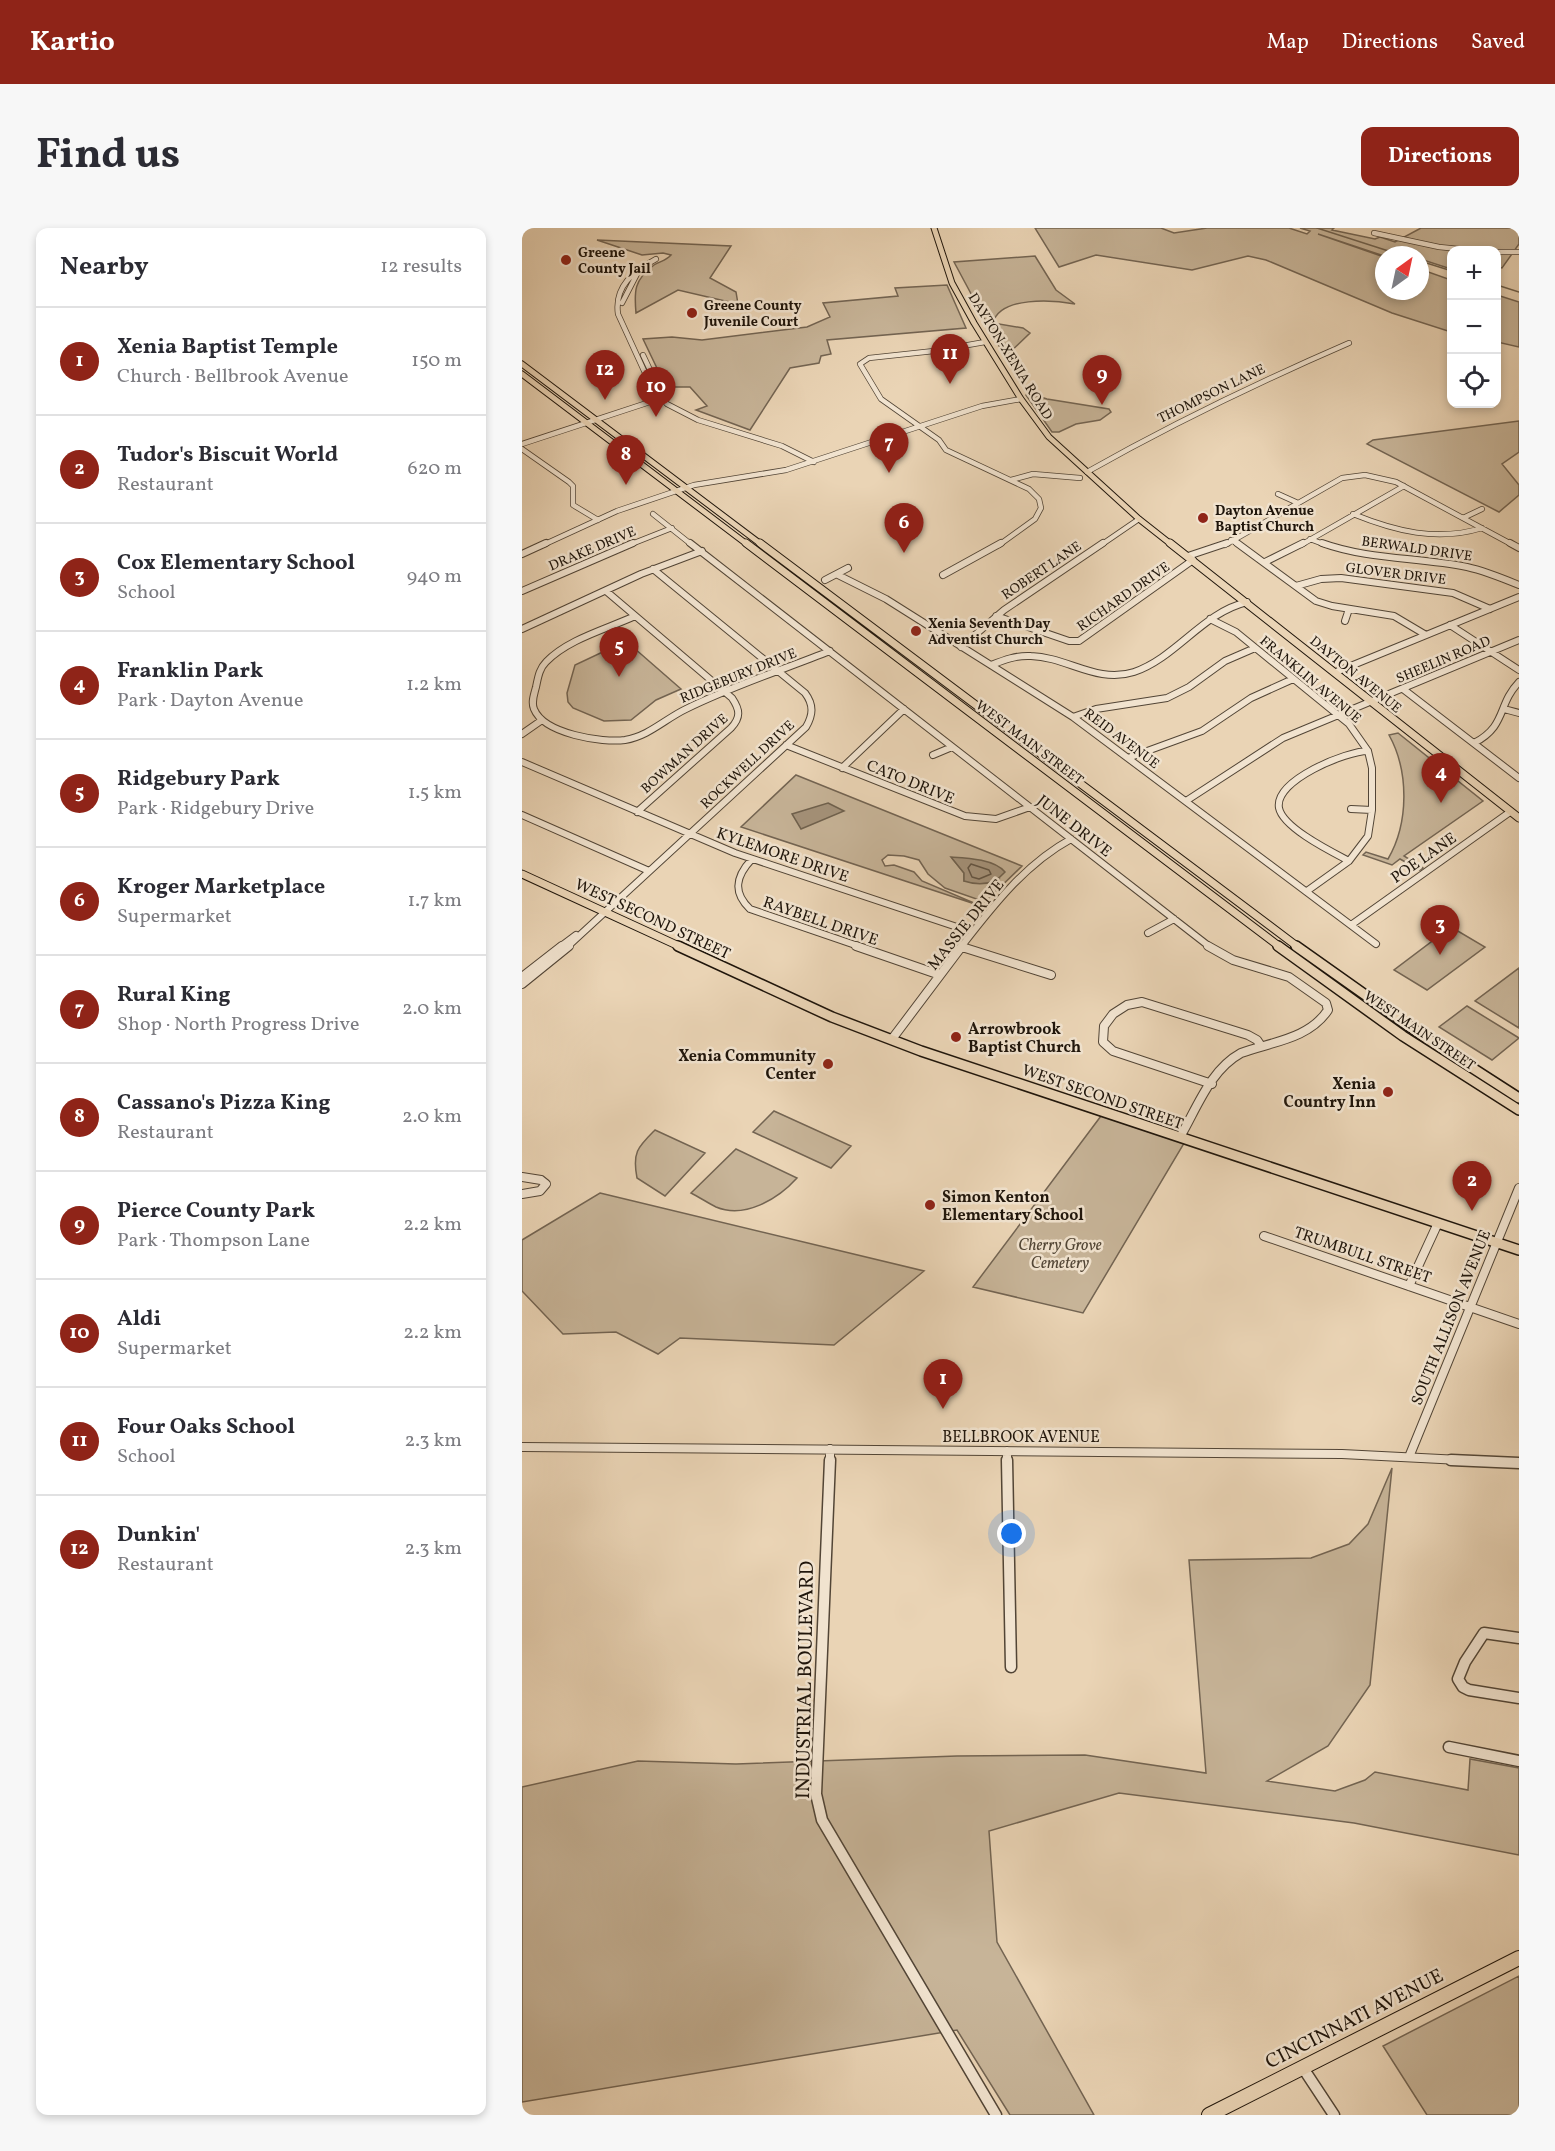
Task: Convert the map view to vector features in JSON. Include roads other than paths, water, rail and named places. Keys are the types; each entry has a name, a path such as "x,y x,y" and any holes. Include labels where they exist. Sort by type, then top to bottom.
{"highway":[{"name":"CINCINNATI AVENUE","path":"1209,2115 1519,1958"}],"main road":[{"name":"DAYTON-XENIA ROAD","path":"934,228 952,283 985,342 1046,433 1139,519 1178,549"},
{"name":"WEST MAIN STREET","path":"522,364 681,489 1302,964 1394,1029 1519,1110"},
{"name":"WEST MAIN STREET","path":"522,374 681,489 1301,950 1429,1040 1519,1098"},
{"name":"DAYTON AVENUE","path":"1178,549 1519,818"},
{"name":"WEST SECOND STREET","path":"522,874 832,1017 921,1051 1519,1250"}],"street":[{"path":"1374,233 1447,248"},
{"path":"1501,252 1519,252"},
{"path":"656,258 624,283 616,308 651,386 676,410 698,420 761,440 814,462"},
{"path":"943,575 960,569 1037,517 1041,504 1036,495 1011,480 946,450 939,440 879,397 861,366 861,362 871,357 934,351 985,342"},
{"name":"THOMPSON LANE","path":"1011,480 1024,475 1071,481 1080,478 1139,442 1243,389 1349,343"},
{"path":"522,444 664,398"},
{"path":"522,554 626,508 681,489 720,478 776,473 982,406 1022,399"},
{"path":"522,448 570,482 573,486 573,505 597,520"},
{"path":"1191,558 1232,540 1342,478 1365,475 1386,478 1404,486 1519,548"},
{"path":"1265,562 1404,486"},
{"path":"1278,494 1298,503"},
{"path":"1463,518 1482,509"},
{"name":"JUNE DRIVE","path":"653,514 1220,954 1289,977 1326,1003 1328,1010 1326,1015 1312,1026 1292,1037 1261,1046 1230,1059 1221,1068 1180,1137"},
{"path":"1353,514 1385,527 1443,535 1461,534 1482,528"},
{"name":"ROBERT LANE","path":"961,646 995,617 1139,519"},
{"name":"DRAKE DRIVE","path":"522,591 672,528"},
{"name":"BERWALD DRIVE","path":"1310,539 1337,549 1466,566 1492,573 1519,585"},
{"path":"1232,540 1320,603 1394,616 1426,635"},
{"path":"522,629 653,570 702,551"},
{"name":"RICHARD DRIVE","path":"995,617 1069,641 1079,641 1191,558"},
{"path":"825,580 848,568"},
{"name":"ROCKWELL DRIVE","path":"522,984 573,943 585,929 808,724 813,708 806,693 653,570"},
{"name":"REID AVENUE","path":"838,575 886,599 1073,717 1376,944"},
{"name":"GLOVER DRIVE","path":"1296,586 1321,579 1341,578 1454,593 1468,597 1490,609"},
{"name":"BOWMAN DRIVE","path":"606,591 726,693 739,708 739,716 735,724 637,812"},
{"path":"1336,672 1519,597"},
{"path":"991,665 1011,657 1040,655 1100,674 1126,674 1148,666 1226,608 1246,602"},
{"path":"1345,621 1349,609"},
{"path":"522,734 542,720 534,709 532,700 540,671 545,663 559,652 635,616"},
{"name":"FRANKLIN AVENUE","path":"1210,619 1230,628 1338,715 1357,733 1368,751 1372,768 1372,810 1368,836 1349,861 1307,891"},
{"path":"1450,625 1519,670"},
{"name":"SHEELIN ROAD","path":"1186,801 1206,790 1234,768 1274,742 1519,640"},
{"path":"1073,717 1096,708 1143,704 1172,696 1191,686 1228,659 1255,648"},
{"name":"RIDGEBURY DRIVE","path":"542,720 586,739 606,742 621,741 651,733 685,709 830,651"},
{"path":"1128,758 1202,731 1251,698 1293,679"},
{"path":"1473,743 1494,732 1511,691 1519,682"},
{"path":"1403,689 1519,778"},
{"path":"842,768 904,709"},
{"path":"1504,709 1519,713"},
{"name":"CATO DRIVE","path":"786,745 973,818 996,819 1030,807"},
{"path":"933,755 952,747"},
{"path":"1349,861 1331,852 1288,821 1280,812 1279,800 1287,787 1318,768 1349,753 1368,751"},
{"name":"KYLEMORE DRIVE","path":"522,762 752,859 972,933"},
{"path":"1351,809 1372,810"},
{"name":"POE LANE","path":"1351,925 1510,812"},
{"path":"522,815 649,872"},
{"name":"MASSIE DRIVE","path":"892,1039 992,907 1047,852 1071,839"},
{"name":"RAYBELL DRIVE","path":"752,859 740,871 735,884 739,897 750,909 940,975"},
{"path":"1148,933 1174,920"},
{"name":"ROCKWELL DRIVE","path":"522,977 585,929"},
{"path":"962,947 1051,975"},
{"path":"1212,1084 1113,1051 1103,1042 1103,1030 1119,1007 1132,1002 1142,1002 1248,1035 1257,1040 1261,1046"},
{"path":"522,1177 541,1180 546,1184 540,1191 522,1194"},
{"name":"SOUTH ALLISON AVENUE","path":"1409,1457 1519,1188"},
{"path":"1409,1286 1438,1223"},
{"name":"TRUMBULL STREET","path":"1264,1236 1519,1324"},
{"name":"BELLBROOK AVENUE","path":"522,1447 1342,1454 1519,1462"},
{"name":"INDUSTRIAL BOULEVARD","path":"830,1449 825,1511 816,1794 822,1820 996,2115"},
{"path":"1007,1451 1011,1667"},
{"path":"1519,1638 1484,1633 1465,1662 1458,1679 1463,1687 1469,1690 1519,1698"},
{"path":"1449,1747 1519,1761"},
{"path":"1303,2068 1334,2115"}],"water":[{"path":"828,803 844,811 801,829 792,814"},
{"path":"951,857 987,862 1005,872 991,882 970,883 964,881 964,873"}],"waterway":[{"path":"1317,228 1375,247"},
{"path":"1429,264 1447,269"},
{"path":"1501,286 1519,292"}],"place":[{"name":"Greene County Jail","path":"566,260"},
{"name":"Greene County Juvenile Court","path":"692,313"},
{"name":"Four Oaks School","path":"950,384"},
{"name":"Dunkin'","path":"605,400"},
{"name":"Pierce County Park","path":"1102,405"},
{"name":"Aldi","path":"656,417"},
{"name":"Rural King","path":"889,473"},
{"name":"Cassano's Pizza King","path":"626,485"},
{"name":"Dayton Avenue Baptist Church","path":"1203,518"},
{"name":"Kroger Marketplace","path":"904,553"},
{"name":"Xenia Seventh Day Adventist Church","path":"916,631"},
{"name":"Ridgebury Park","path":"619,677"},
{"name":"Franklin Park","path":"1441,803"},
{"name":"Cox Elementary School","path":"1440,955"},
{"name":"Arrowbrook Baptist Church","path":"956,1037"},
{"name":"Xenia Community Center","path":"828,1064"},
{"name":"Xenia Country Inn","path":"1388,1092"},
{"name":"Simon Kenton Elementary School","path":"930,1205"},
{"name":"Tudor's Biscuit World","path":"1472,1211"},
{"name":"Xenia Baptist Temple","path":"943,1409"}],"park label":[{"name":"Cherry Grove Cemetery","path":"1060,1253"}]}
